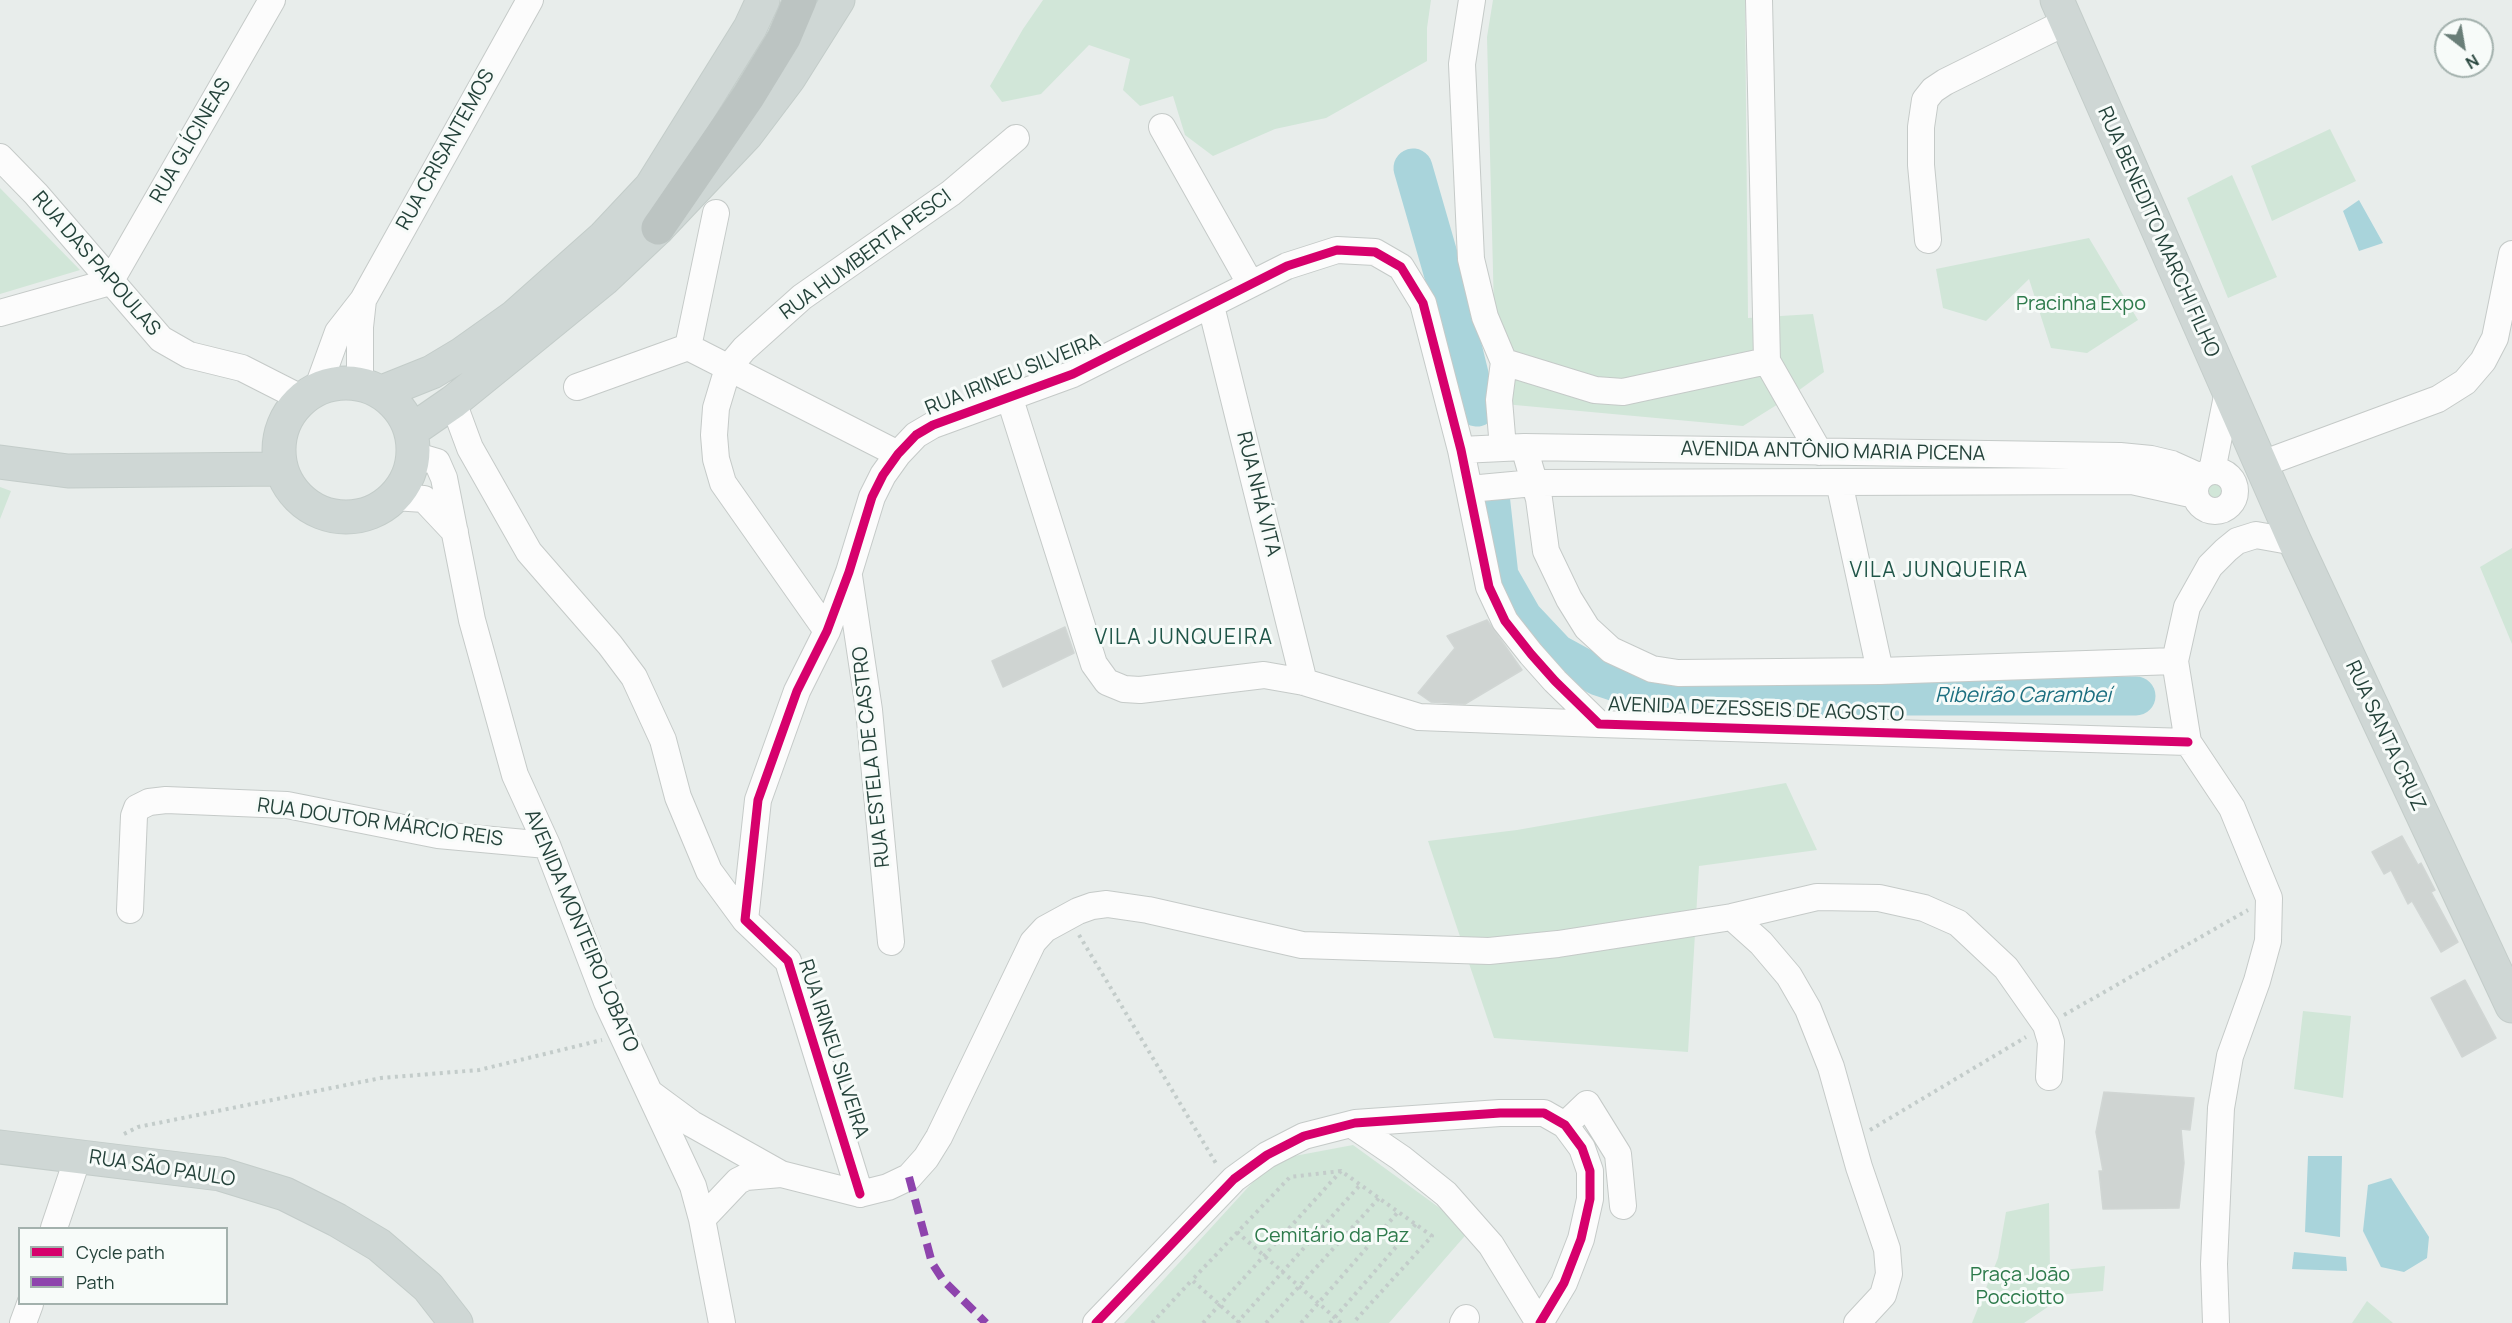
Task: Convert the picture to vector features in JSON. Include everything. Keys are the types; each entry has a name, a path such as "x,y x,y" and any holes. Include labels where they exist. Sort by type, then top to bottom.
{"highway":[{"path":"658,228 748,97 784,38 800,0"}],"main road":[{"path":"371,387 401,411 412,443 404,484 394,497 375,511 353,517 329,516 308,506 291,490 280,469 278,443 285,418 310,393 337,382 371,387 432,372 514,317 604,237 651,187 750,28 763,0"},
{"path":"412,443 453,402 604,279 658,228 746,135 789,78 838,0"},
{"name":"RUA BENEDITO MARCHI FILHO","path":"2062,11 2146,208 2262,464"},
{"path":"0,462 68,471 280,469"},
{"name":"RUA SANTA CRUZ","path":"2262,464 2295,542 2512,1006"},
{"name":"RUA SÃO PAULO","path":"0,1147 220,1174 285,1194 338,1220 379,1245 428,1287 456,1323"}],"street":[{"name":"RUA GLÍCINEAS","path":"110,282 272,0"},
{"name":"RUA CRISANTEMOS","path":"310,393 338,332 363,300 530,0"},
{"path":"1472,0 1462,64 1471,259 1485,317 1504,362 1594,390 1623,392 1767,360"},
{"path":"1759,0 1767,360 1819,452"},
{"path":"1928,240 1921,165 1921,127 1925,100 1933,90 1945,82 2062,11"},
{"path":"1162,127 1250,284"},
{"name":"RUA HUMBERTA PESCI","path":"827,631 723,483 716,459 714,435 716,408 728,368 744,349 802,297 951,193 1016,138"},
{"name":"RUA DAS PAPOULAS","path":"0,157 36,194 161,339 189,355 242,368 310,393"},
{"path":"688,346 716,213"},
{"name":"RUA IRINEU SILVEIRA","path":"860,1194 788,961 745,920 758,800 797,691 827,631 849,573 872,497 883,475 898,454 916,435 933,425 1073,374 1287,266 1337,250 1375,252 1401,267 1423,303 1469,489"},
{"path":"2262,464 2438,399 2465,382 2483,362 2494,338 2512,254"},
{"path":"0,313 110,282"},
{"name":"RUA CRISANTEMOS","path":"363,300 360,327 371,387"},
{"name":"RUA NHÁ VITA","path":"1211,306 1304,682"},
{"path":"577,387 688,346 898,454"},
{"name":"AVENIDA DEZESSEIS DE AGOSTO","path":"1504,362 1499,400 1513,448 1534,483 1546,551 1569,599 1587,628 1611,650 1652,669 1678,673 1880,672 2175,661"},
{"path":"2203,481 2224,473 2233,482 2235,488 2233,500 2224,509 2214,511 2204,508 2203,481 2228,392"},
{"path":"1009,396 1094,664 1107,682 1124,688 1140,690 1264,675 1304,682 1419,717 1599,724"},
{"path":"453,402 470,448 529,552 610,645 634,677 663,740 678,797 709,872 745,920"},
{"name":"AVENIDA MONTEIRO LOBATO","path":"412,443 437,462 444,478 472,620 515,775 547,845 607,1002 693,1186 702,1219 722,1323"},
{"name":"AVENIDA ANTÔNIO MARIA PICENA","path":"1461,450 1513,448 2120,456 2172,464 2203,481"},
{"name":"AVENIDA ANTÔNIO MARIA PICENA","path":"1469,489 1534,483 2203,481"},
{"path":"1839,482 1880,672"},
{"name":"AVENIDA DEZESSEIS DE AGOSTO","path":"1469,489 1489,586 1505,621 1555,681 1599,724 2188,742"},
{"path":"394,497 424,499 455,532"},
{"path":"2224,509 2237,541"},
{"path":"2216,1323 2214,1264 2221,1108 2229,1056 2257,981 2268,941 2269,898 2232,808 2188,742 2175,661 2187,607 2210,566 2237,541 2256,535 2295,542"},
{"name":"RUA ESTELA DE CASTRO","path":"849,573 869,710 891,942"},
{"name":"RUA DOUTOR MÁRCIO REIS","path":"130,910 134,816 137,808 149,802 166,800 287,805 438,835 547,845"},
{"path":"650,1093 692,1124 782,1174 860,1194 888,1187 909,1177 926,1158 939,1137 1033,942 1045,929 1068,916 1092,906 1107,904 1148,910 1302,945 1489,951 1558,944 1732,917 1816,897 1879,898 1924,908 1958,923 2006,968 2041,1016 2051,1042 2049,1077"},
{"path":"1732,917 1761,943 1789,976 1808,1009 1831,1067 1859,1167 1887,1249 1889,1274 1883,1295 1857,1323"},
{"path":"1565,1125 1587,1104 1618,1154 1623,1206"},
{"path":"1096,1323 1228,1184 1276,1150 1304,1136 1350,1124 1500,1113 1544,1113 1565,1125 1582,1148 1590,1171 1590,1199 1581,1239 1564,1283 1539,1323 1491,1245 1446,1194 1401,1158 1350,1124"},
{"path":"54,1227 78,1156"},
{"path":"702,1219 738,1180 746,1177 782,1174"}],"path":[{"path":"1068,916 1228,1184"},
{"path":"118,1137 138,1127 381,1078 479,1070 623,1035"},
{"path":"1203,1323 1341,1172"},
{"path":"1152,1323 1290,1177 1341,1172 1432,1236 1353,1323"},
{"path":"1191,1280 1238,1322 1360,1185"},
{"path":"1266,1323 1379,1198"},
{"path":"1301,1323 1398,1212"},
{"path":"1330,1323 1416,1224"},
{"path":"1237,1232 1341,1323"}],"green space":[{"path":"1043,0 1431,0 1427,28 1427,61 1326,118 1275,129 1213,156 1185,135 1173,96 1140,106 1123,90 1130,59 1089,45 1041,94 1002,102 990,86 1023,29"},
{"path":"1493,0 1745,0 1748,318 1813,314 1824,372 1743,426 1504,404 1495,349 1487,37"},
{"path":"2330,129 2356,181 2272,221 2251,166"},
{"path":"2232,175 2277,277 2228,298 2187,198"},
{"path":"0,188 80,270 0,294"},
{"name":"Pracinha Expo","path":"2089,238 2138,320 2087,353 2051,348 2029,279 1986,321 1943,308 1936,269"},
{"path":"2223,477 2231,489 2228,501 2216,507 2207,505 2201,499 2200,485"},
{"path":"0,487 11,491 0,519"},
{"path":"2512,548 2512,644 2480,567"},
{"path":"1786,783 1817,850 1699,866 1688,1052 1494,1038 1428,841 1517,830"},
{"path":"2303,1011 2351,1016 2343,1098 2294,1089"},
{"name":"Cemitário da Paz","path":"1353,1145 1470,1230 1389,1323 1124,1323 1273,1160"},
{"name":"Praça João Pocciotto","path":"2049,1203 2050,1271 2105,1266 2103,1291 2067,1294 2024,1323 1972,1323 1998,1258 2006,1212"},
{"path":"2367,1301 2393,1323 2352,1323"}],"water":[{"path":"2359,200 2383,243 2359,251 2343,211"},
{"path":"2308,1156 2342,1156 2340,1237 2305,1232"},
{"path":"2391,1178 2429,1237 2427,1258 2404,1272 2381,1267 2363,1231 2368,1185"},
{"path":"2294,1252 2346,1257 2347,1271 2292,1269"}],"building":[{"path":"1487,620 1522,670 1465,704 1431,702 1418,693 1455,648 1447,636"},
{"path":"1065,627 1074,653 1003,687 992,661"},
{"path":"2402,836 2418,865 2421,863 2435,890 2431,892 2458,942 2441,952 2412,901 2408,904 2391,870 2384,874 2372,852"},
{"path":"2465,980 2496,1038 2462,1057 2431,998"},
{"path":"2104,1092 2194,1098 2190,1130 2181,1129 2184,1163 2179,1208 2103,1209 2099,1171 2103,1171 2096,1132"}],"waterway":[{"path":"1413,168 1449,293 1477,407"},
{"name":"Ribeirão Carambeí","path":"1490,495 1499,576 1523,618 1556,653 1598,676 1643,691 1692,696 2136,696"}],"marked path":[{"path":"909,1177 932,1263 943,1280 986,1323"}],"cycle path":[{"path":"860,1194 788,961 745,920 758,800 797,691 827,631 849,572 872,497 883,475 898,454 916,435 933,425 1073,374 1287,266 1337,250 1375,252 1401,267 1423,303 1461,450 1489,587 1505,621 1531,654 1599,724 2188,742"},
{"path":"1096,1323 1234,1179 1267,1155 1304,1136 1355,1123 1500,1113 1544,1113 1565,1125 1582,1148 1590,1171 1590,1199 1581,1239 1564,1283 1540,1323"}],"district":[{"name":"VILA JUNQUEIRA","path":"1939,571"},
{"name":"VILA JUNQUEIRA","path":"1184,638"}]}
